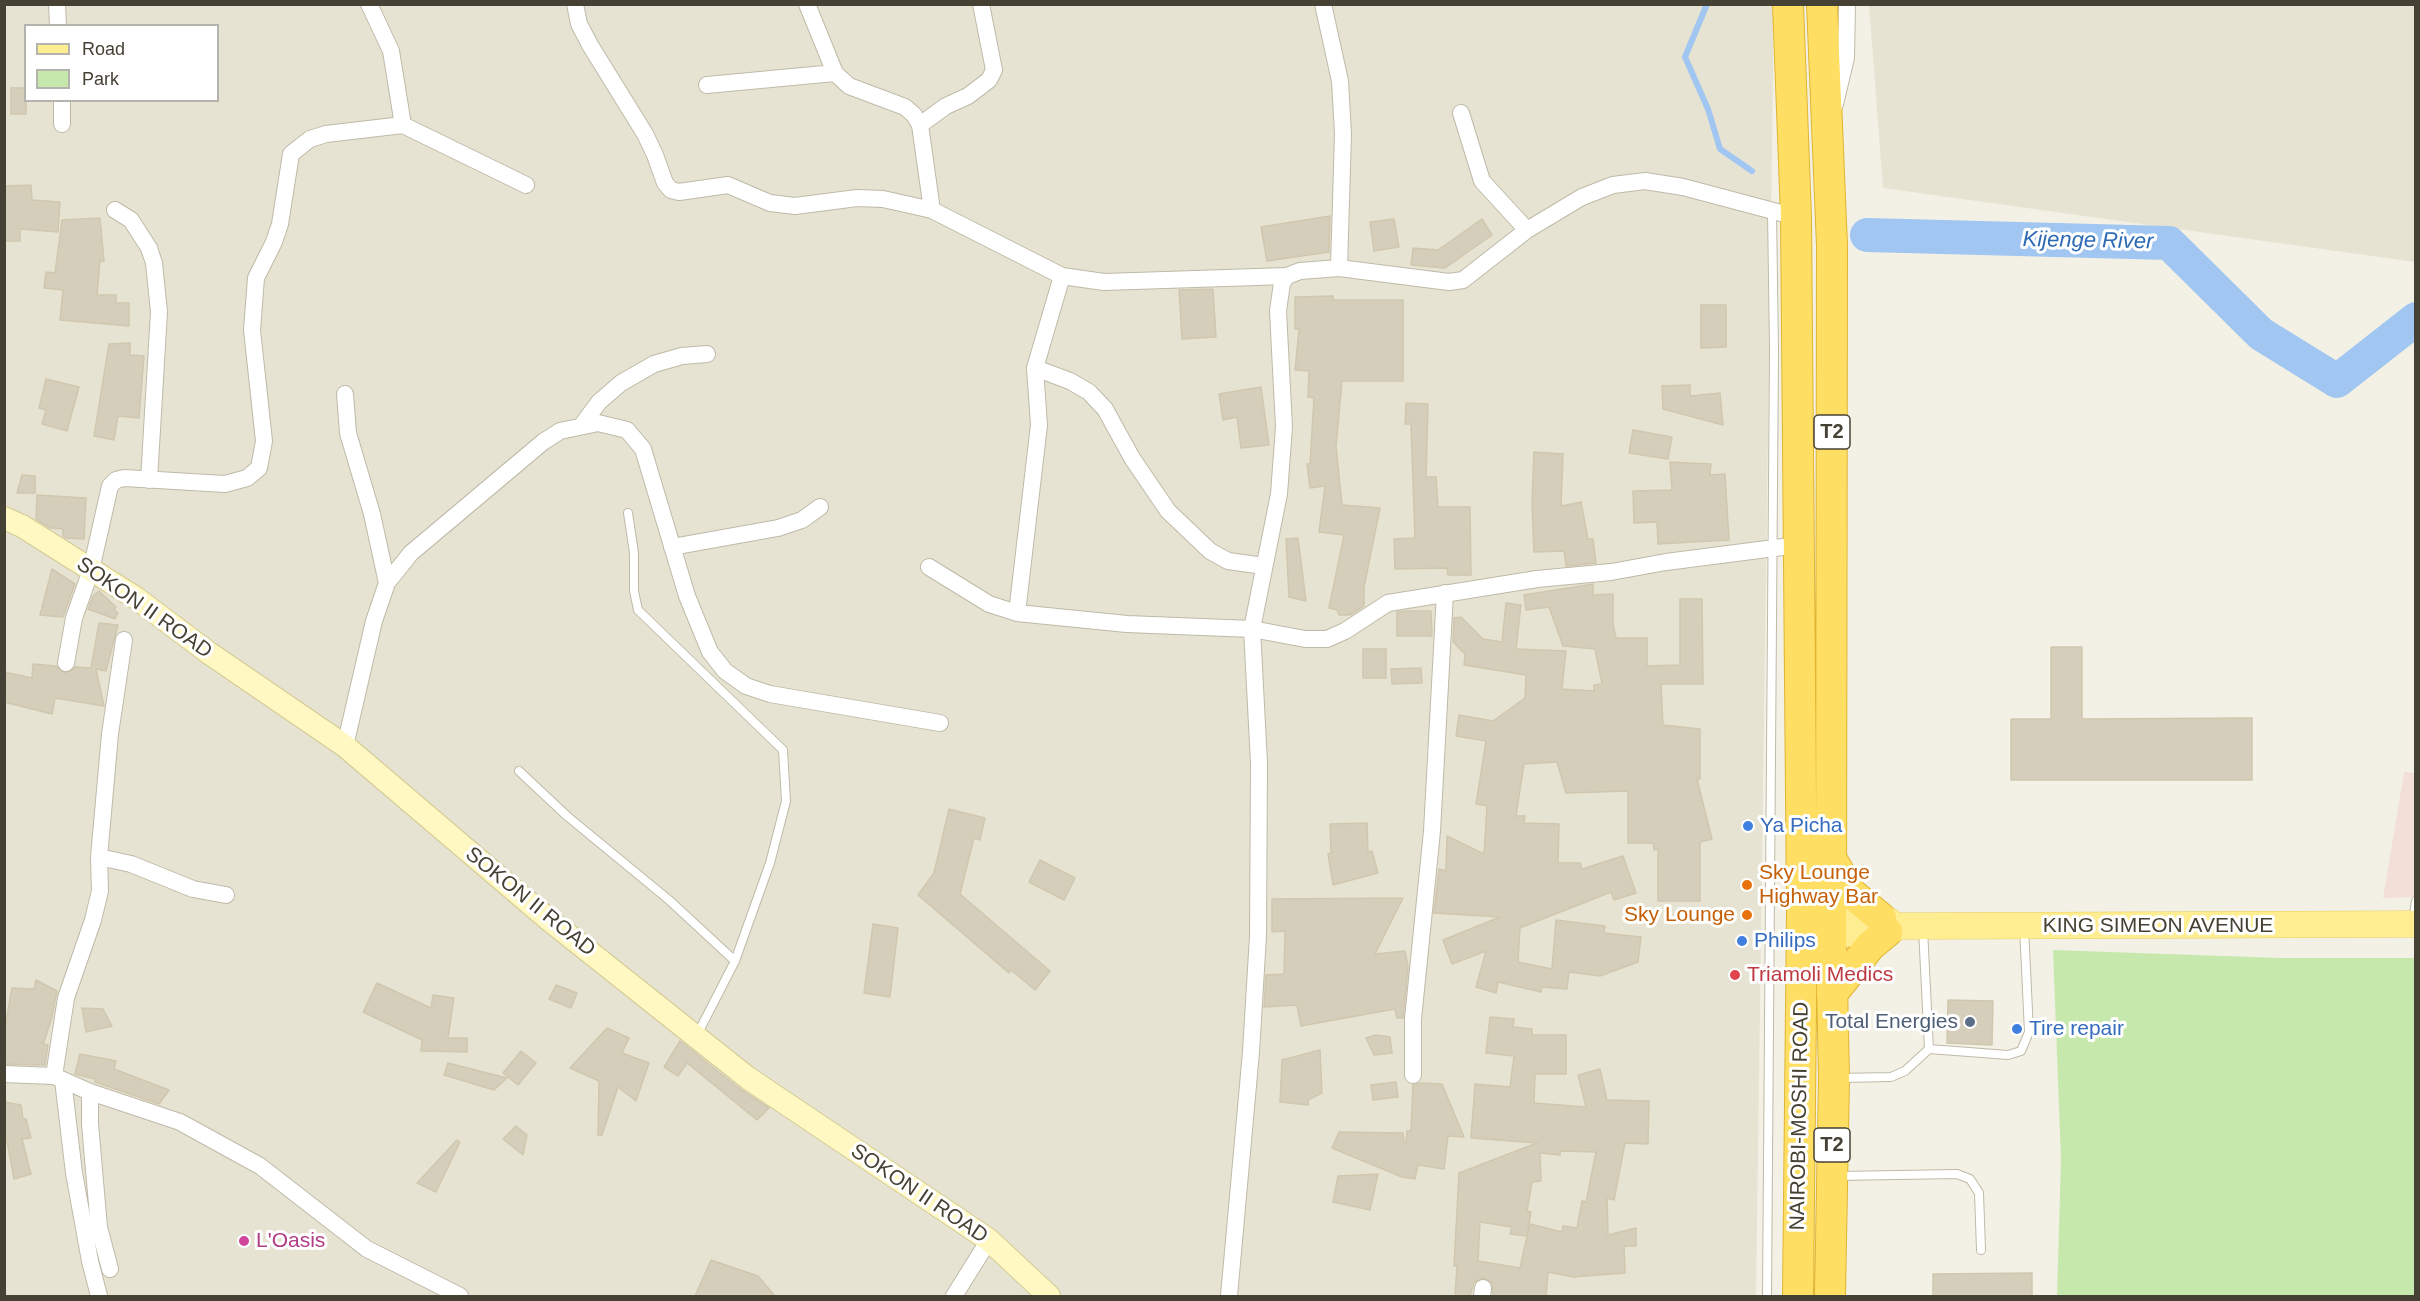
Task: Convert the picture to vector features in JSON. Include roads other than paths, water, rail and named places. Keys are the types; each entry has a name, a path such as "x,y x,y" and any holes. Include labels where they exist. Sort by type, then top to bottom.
{"highway":[{"name":"T2","path":"1788,4 1784,214 1785,547 1801,814 1817,924"},
{"name":"T2","path":"1817,924 1832,860 1832,246 1822,4"},
{"path":"1801,814 1832,817"},
{"path":"1832,860 1851,893 1898,925 1870,946 1832,994"},
{"name":"NAIROBI-MOSHI ROAD","path":"1817,924 1832,994 1834,1078 1830,1176 1830,1296"},
{"name":"NAIROBI-MOSHI ROAD","path":"1798,1296 1817,924"}],"main road":[{"name":"KING SIMEON AVENUE","path":"1817,924 2024,926 2414,916"}],"street":[{"path":"57,4 58,24"},
{"path":"369,4 391,51 403,124"},
{"path":"574,4 579,24 590,45 645,134 665,183 671,189 680,192 728,185 770,203 795,206 857,198 883,199 932,210 1062,276 1104,282 1287,276 1300,271 1339,268 1449,282 1462,280 1527,230 1593,193 1613,185 1645,181 1710,193 1784,214"},
{"path":"807,4 835,73 849,86 905,107 920,125 932,210"},
{"path":"920,125 946,106 968,96 989,80 994,70 981,4"},
{"path":"1323,4 1340,81 1343,134 1339,268"},
{"path":"1827,136 1846,58 1847,4"},
{"path":"707,85 835,73"},
{"path":"62,102 62,124"},
{"path":"1461,113 1482,181 1527,230"},
{"path":"66,663 74,618 91,570 110,486 116,480 124,478 225,484 247,478 259,468 264,441 252,330 256,278 274,242 280,224 291,154 310,139 326,134 403,124 526,185"},
{"path":"115,210 131,220 149,248 154,263 159,312 149,480"},
{"path":"1017,613 1039,425 1035,368 1062,276"},
{"path":"1229,1296 1251,1052 1258,936 1259,763 1252,629 1279,494 1284,427 1278,311 1279,293 1287,276"},
{"path":"582,425 599,402 621,383 654,364 682,356 706,354"},
{"path":"1035,368 1070,381 1089,392 1105,409 1132,458 1168,511 1210,550 1228,561 1264,566"},
{"path":"345,394 348,433 387,583"},
{"path":"345,746 364,659 387,583 411,553 543,442 560,431 598,423 616,427 636,438 643,449 687,596 710,652 725,671 746,686 770,694 940,723"},
{"path":"672,547 778,528 802,520 820,507"},
{"name":"SOKON II ROAD","path":"4,518 22,526 136,598 209,653 345,746 548,919 748,1078 989,1240 1049,1296"},
{"path":"929,567 989,604 1017,613 1127,624 1252,629 1305,639 1327,639 1388,603 1445,593 1785,547"},
{"path":"1413,1075 1413,1019 1432,831 1445,593"},
{"path":"99,1296 90,1262 59,1078 66,998 98,901 99,857 110,734 124,640"},
{"path":"99,857 132,864 194,889 226,895"},
{"path":"4,1074 59,1078 90,1092 180,1122 260,1166 367,1249 460,1296"},
{"path":"90,1092 90,1124 99,1227 110,1269"},
{"path":"954,1296 989,1240"}],"lane":[{"path":"628,513 634,553 634,591 638,610 783,750 786,801 770,863 735,961 696,1037"},
{"path":"1767,1296 1785,547"},
{"path":"519,771 567,816 669,900 735,961"},
{"path":"1898,925 1929,1049"},
{"path":"1834,1078 1891,1077 1905,1071 1929,1049 2008,1055 2021,1051 2029,1032 2024,926"},
{"path":"1830,1176 1957,1174 1970,1179 1979,1193 1981,1250"}],"waterway":[{"path":"1707,4 1685,57 1708,109 1720,149 1752,171"},
{"name":"Kijenge River","path":"1867,235 2169,243 2261,334 2337,381 2416,319"}],"place":[{"name":"Ya Picha","path":"1748,826"},
{"name":"Sky Lounge Highway Bar","path":"1747,885"},
{"name":"Sky Lounge","path":"1747,915"},
{"name":"Philips","path":"1742,941"},
{"name":"Triamoli Medics","path":"1735,975"},
{"name":"Total Energies","path":"1970,1022"},
{"name":"Tire repair","path":"2017,1029"},
{"name":"L'Oasis","path":"244,1241"}]}
